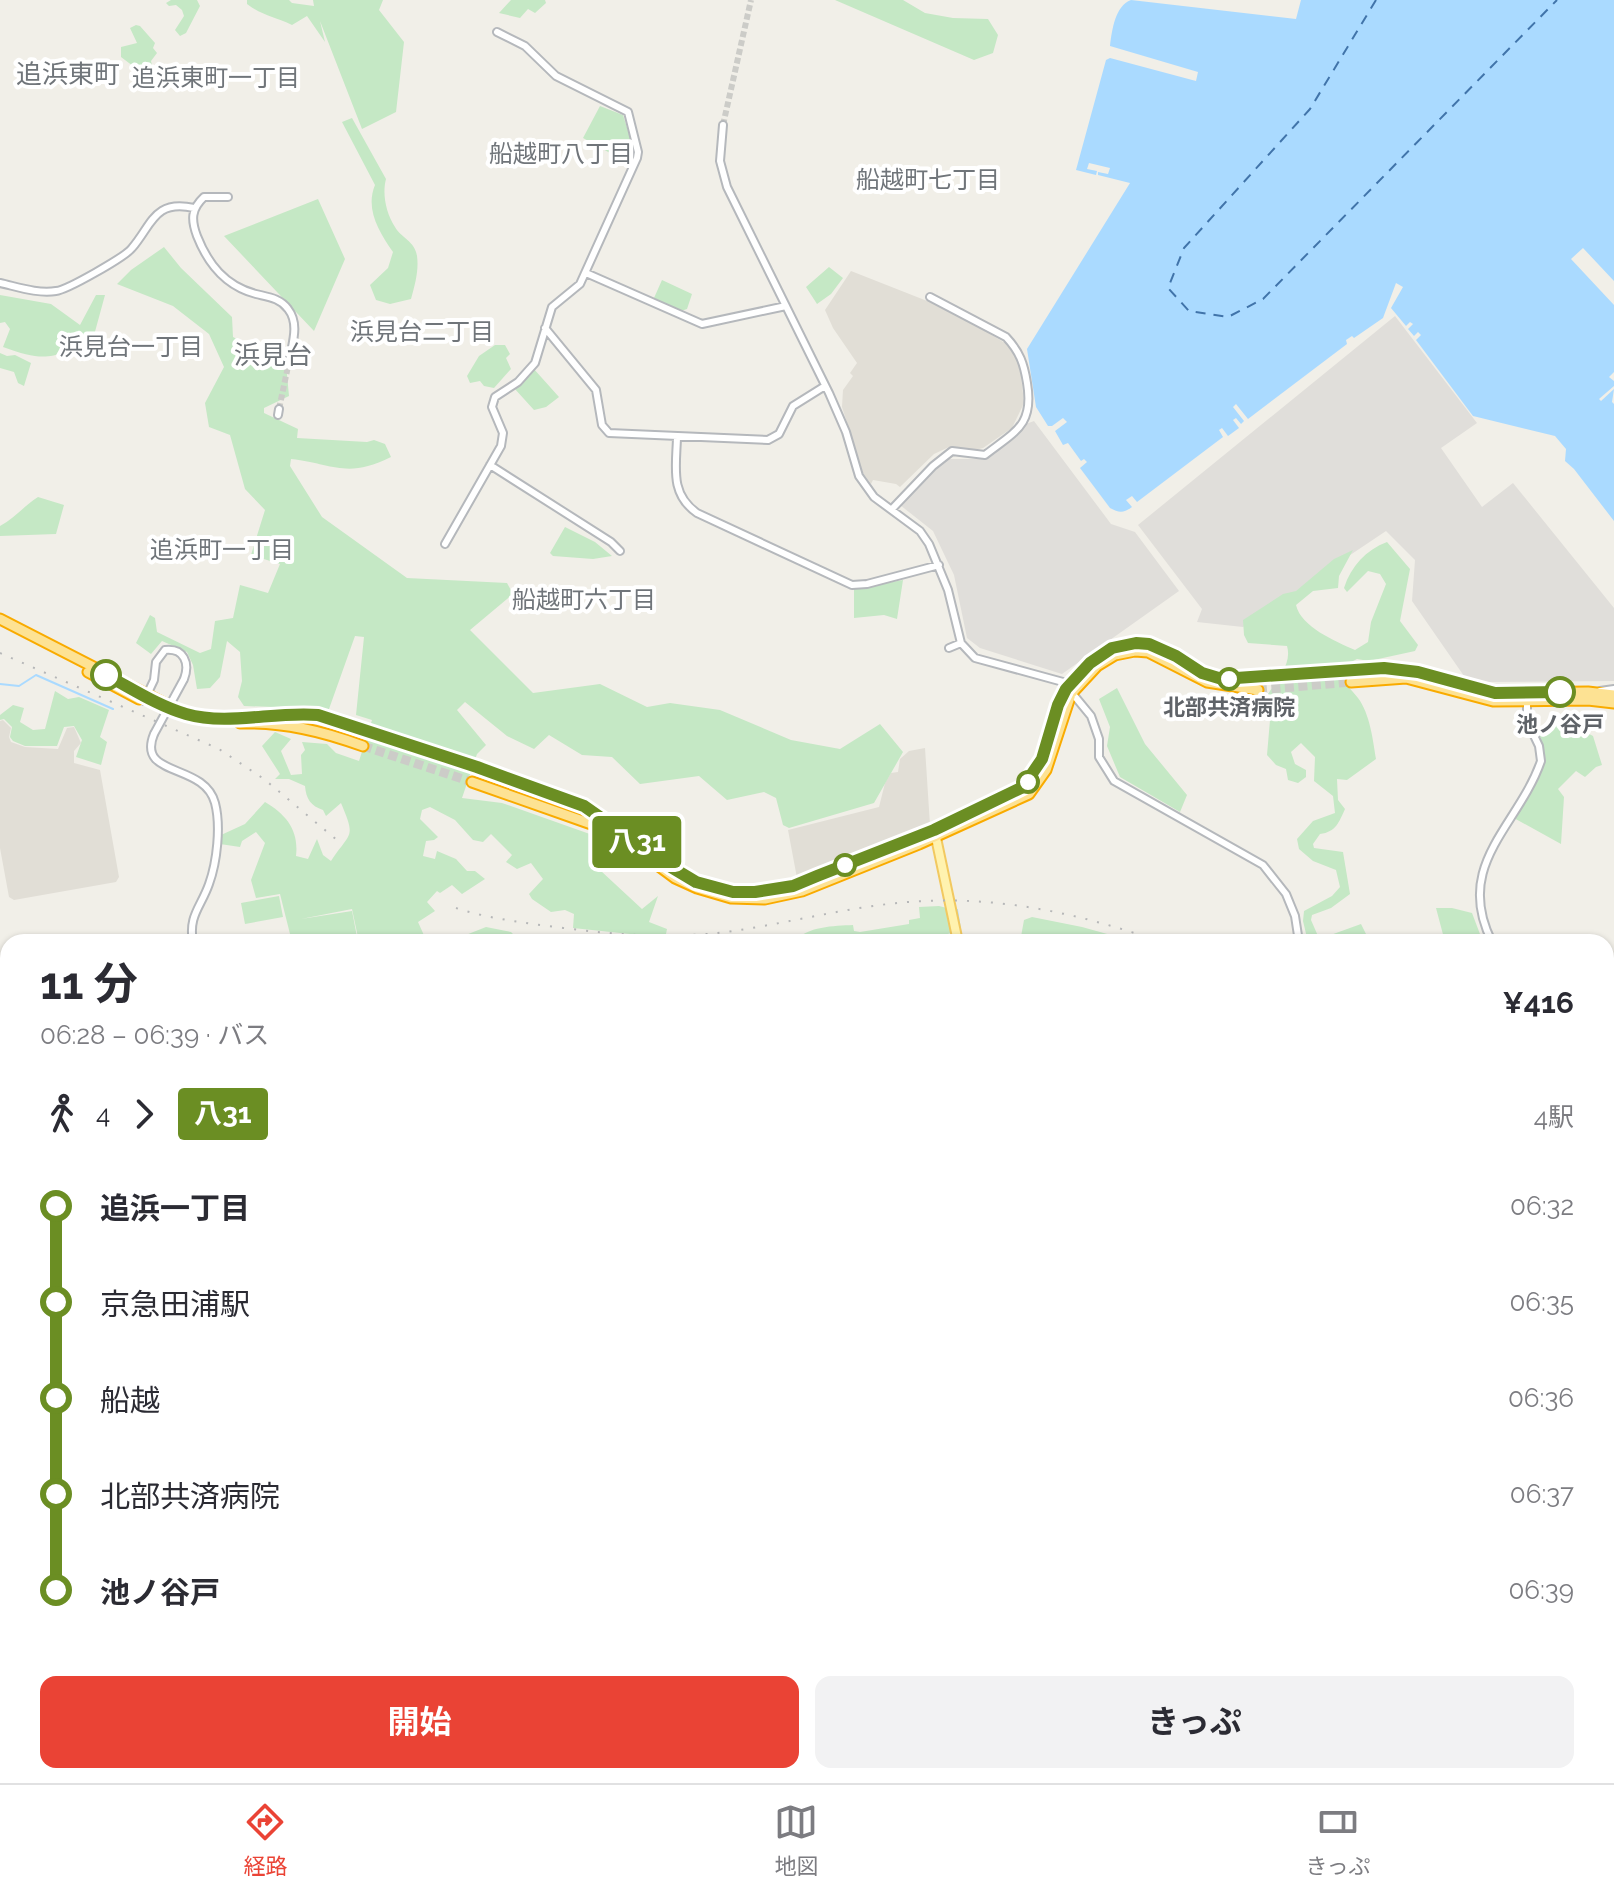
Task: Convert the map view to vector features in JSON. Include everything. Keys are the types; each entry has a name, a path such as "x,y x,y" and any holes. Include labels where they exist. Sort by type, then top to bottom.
{"highway":[{"path":"0,619 175,717 193,722 264,723 310,728 363,746"},
{"path":"0,626 145,699 195,716 220,719 300,714 337,720 368,731"},
{"path":"1069,692 1078,674 1104,653 1136,643 1160,648 1210,676 1229,679 1271,677"},
{"path":"472,782 597,826 625,841 675,878 697,888 731,898 765,899 787,895 935,834 1023,787 1042,759 1058,705 1106,659 1135,651 1157,655 1207,682 1258,690"},
{"path":"1341,671 1417,679 1477,698 1588,692 1614,695"},
{"path":"1351,682 1376,674"},
{"path":"1526,697 1614,703"},
{"path":"477,767 584,806 683,875 733,892 793,886 935,834"},
{"path":"511,796 519,788 514,781"},
{"path":"526,801 523,794 529,786"}],"main road":[{"path":"935,834 956,934"}],"street":[{"path":"445,544 504,440 492,407 495,397 518,382 535,363 552,307 580,284 637,158 630,115 556,76 525,46 497,32"},
{"path":"723,125 719,146 723,175 846,432 859,476 874,497 920,531 939,565 961,643 975,658 1063,682 1091,716 1096,726 1099,757 1114,781 1263,865 1286,894 1295,916 1298,934"},
{"path":"228,197 204,197 194,208 194,229 205,256 217,272 245,291 280,301 292,314 295,330 290,357"},
{"path":"0,283 46,292 67,288 125,255 158,212 174,206 194,208"},
{"path":"586,273 702,324 786,306"},
{"path":"892,509 933,466 952,451 985,455 1017,430 1031,406 1024,363 1006,337 930,297"},
{"path":"545,328 596,390 605,431 677,438 768,440 779,434 793,406 825,386"},
{"path":"677,438 676,484 684,503 697,513 852,585 939,565"},
{"path":"490,465 611,542 620,551"},
{"path":"949,648 961,643"},
{"path":"145,699 154,680 156,662 165,650 174,650 182,655 187,666 184,679 150,744 153,757 160,764 198,779 206,786 215,804 217,817 211,877 191,922 192,934"},
{"path":"1588,692 1614,689"},
{"path":"1489,934 1480,910 1478,893 1483,868 1541,761 1539,746 1527,721 1526,697"}],"shaded area":[{"path":"851,271 950,310 1010,346 1019,357 1024,403 1012,428 983,448 949,447 934,454 900,487 873,480 871,484 863,473 842,407 843,390 853,376 850,373 857,363 833,328 825,310"},
{"path":"1395,316 1477,423 1441,448 1482,507 1513,483 1614,608 1614,681 1485,682 1464,676 1412,601 1415,560 1386,531 1243,627 1197,622 1202,609 1138,525"},
{"path":"1034,421 1111,524 1135,532 1179,591 1062,674 980,648 967,638 954,575 933,531 900,505 947,459 981,459 991,455 1026,424"},
{"path":"3,720 11,728 11,742 25,747 58,749 67,728 74,727 81,743 74,751 74,763 100,770 119,877 116,882 14,900 9,897 0,848 0,721"},
{"path":"925,748 930,825 797,878 788,830 879,807 885,783 891,773 898,772 900,759 909,751"}],"green space":[{"path":"171,0 197,0 200,6 186,33 180,36 175,30 184,16 176,5 166,3"},
{"path":"247,0 289,0 314,6 313,0 383,0 379,10 404,42 396,112 362,129 320,21 325,42 307,16 292,25 258,11 247,4"},
{"path":"511,0 545,0 546,3 535,13 528,9 520,18 499,13"},
{"path":"835,0 903,0 925,13 988,19 998,35 993,53 974,60"},
{"path":"136,25 155,43 153,48 157,53 151,61 155,79 143,83 136,76 133,66 121,57 121,47 137,43 130,28"},
{"path":"600,106 623,115 630,137 630,160 583,138"},
{"path":"352,118 386,179 385,197 392,222 416,251 417,272 411,299 390,304 376,300 370,285 388,268 393,252 373,211 375,185 342,122"},
{"path":"318,199 345,259 314,331 224,236"},
{"path":"164,247 181,268 232,317 233,337 286,364 289,396 264,408 264,413 298,429 297,438 374,440 385,444 391,457 376,464 351,469 291,459 290,466 322,517 407,578 507,583 513,594 470,630 533,693 600,684 647,707 670,703 720,710 791,740 840,749 880,724 903,752 874,803 789,828 783,825 776,798 764,792 727,800 699,776 640,784 612,757 582,755 549,735 534,749 507,736 465,702 457,710 486,745 477,754 462,798 502,803 601,838 627,854 616,858 601,871 642,909 658,896 649,922 667,929 666,934 573,928 574,914 565,910 551,912 532,899 529,894 543,879 531,863 517,869 506,862 512,855 491,834 483,842 473,840 455,820 430,807 422,810 420,819 438,837 426,841 423,856 435,859 437,851 456,859 467,871 475,871 485,879 462,894 452,885 440,893 437,891 427,902 435,911 418,922 423,934 357,934 352,909 301,919 352,911 356,934 290,934 280,894 256,898 251,880 265,843 256,832 242,841 240,847 220,844 221,835 245,824 265,802 280,812 290,824 296,839 296,856 308,859 317,839 323,855 331,861 350,829 341,803 326,816 310,801 305,786 289,779 275,779 280,774 262,746 275,732 291,739 281,751 291,775 302,774 301,755 305,750 302,742 327,744 336,753 359,761 372,720 356,715 364,637 355,636 329,709 244,706 238,697 242,681 240,652 227,641 220,677 210,688 197,689 193,665 187,652 162,641 151,654 136,643 150,615 155,618 157,632 200,653 211,649 215,621 233,618 240,585 268,593 280,564 251,555 265,510 245,489 230,435 209,427 205,403 224,367 209,334 173,306 117,284"},
{"path":"829,267 843,278 831,294 817,304 806,287"},
{"path":"662,280 692,294 687,309 681,311 654,298"},
{"path":"0,295 51,304 80,325 96,295 105,295 93,339 68,351 40,357 3,347 10,329 5,322 0,323"},
{"path":"495,345 505,345 510,354 506,358 511,369 494,388 484,386 480,381 470,383 467,376 479,356"},
{"path":"0,353 15,355 31,363 24,386 18,383 14,372 0,368"},
{"path":"533,368 559,397 546,407 534,410 514,388"},
{"path":"38,497 64,505 56,534 0,536 0,526"},
{"path":"565,527 595,542 612,556 593,559 553,556 550,553"},
{"path":"1387,542 1410,569 1400,621 1418,645 1415,651 1369,661 1357,659 1339,668 1338,674 1358,698 1365,712 1376,759 1347,780 1337,779 1338,800 1345,809 1336,826 1320,834 1313,844 1314,848 1343,852 1350,894 1331,908 1312,915 1317,934 1306,934 1304,911 1332,896 1340,887 1336,870 1313,861 1299,849 1297,839 1313,821 1335,813 1333,796 1314,781 1315,757 1301,743 1291,752 1295,764 1306,770 1306,777 1298,783 1288,780 1286,769 1276,765 1267,755 1270,720 1245,708 1264,701 1285,667 1287,646 1248,643 1243,620 1283,594 1296,591 1334,559 1353,550 1339,576 1338,588 1313,591 1296,605 1312,627 1355,650 1368,642 1371,622 1386,584 1380,574 1368,571 1347,592 1344,588 1360,560 1372,549"},
{"path":"903,580 897,619 884,615 854,618 854,589"},
{"path":"1117,688 1145,744 1187,795 1180,812 1120,777 1107,746 1110,727 1099,699"},
{"path":"55,691 68,699 79,697 109,710 100,737 107,742 101,765 76,757 82,740 74,726 64,727 57,746 25,746 10,737 12,727 4,719 0,720 0,715 13,705 24,708 20,722 33,730 45,729"},
{"path":"1560,715 1575,715 1572,725 1593,736 1602,765 1585,777 1576,771 1558,789 1564,797 1561,844 1512,817 1542,766 1542,744 1538,731 1557,725"},
{"path":"279,896 283,917 245,924 241,903"},
{"path":"919,907 947,908 952,933 804,934 821,928 853,925 854,931 860,932 909,924 909,920 920,918"},
{"path":"1436,908 1472,913 1480,934 1443,934"},
{"path":"1032,917 1107,934 1021,934 1024,920"},
{"path":"1361,924 1366,934 1333,934"},
{"path":"486,927 513,934 468,934"}],"water":[{"path":"1131,0 1296,19 1301,0 1614,0 1614,281 1583,248 1571,259 1614,305 1614,372 1609,377 1614,381 1614,386 1599,399 1601,401 1614,389 1614,521 1565,461 1566,449 1555,436 1473,416 1416,340 1421,335 1418,332 1414,336 1408,329 1413,324 1410,322 1406,326 1391,308 1403,287 1396,283 1383,318 1346,340 1347,344 1248,419 1236,404 1233,407 1244,421 1241,424 1236,418 1233,420 1239,428 1228,436 1222,428 1219,430 1223,437 1137,502 1132,496 1126,500 1132,507 1129,509 1121,512 1110,508 1080,468 1087,462 1084,459 1081,461 1068,443 1063,445 1055,431 1067,422 1063,418 1048,426 1036,407 1027,349 1130,183 1098,175 1098,172 1108,174 1110,168 1089,163 1087,169 1097,171 1096,175 1076,170 1106,60 1110,58 1196,81 1198,72 1110,46 1118,13"}],"waterway":[{"path":"0,684 19,686 36,675 113,709"},
{"path":"957,910 961,934"}],"ferry route":[{"path":"1376,0 1310,109 1184,248 1168,288 1189,311 1228,317 1263,299 1557,0"}],"tunnel":[{"path":"723,125 751,0"},
{"path":"279,409 290,357"},
{"path":"1271,677 1341,671"},
{"path":"1258,690 1351,682"},
{"path":"368,731 477,767"},
{"path":"363,746 472,782"}],"railway":[{"path":"0,653 219,749 264,779 338,841"},
{"path":"705,934 924,901 1015,905 1074,916 1135,934"},
{"path":"456,908 495,918 624,934"}],"bus line":[{"name":"八31","path":"106,675 187,715 220,719 318,715 477,767 584,806 683,875 696,882 733,892 793,886 934,830 1016,792 1037,771 1066,689 1090,663 1122,645 1149,644 1176,656 1202,673 1222,679 1384,668 1418,672 1495,693 1560,692"}],"place":[{"name":"北部共済病院","path":"1229,679"},
{"name":"池ノ谷戸","path":"1560,692"}],"district":[{"name":"追浜東町","path":"68,74"},
{"name":"追浜東町一丁目","path":"216,77"},
{"name":"船越町八丁目","path":"561,153"},
{"name":"船越町七丁目","path":"928,179"},
{"name":"浜見台二丁目","path":"422,331"},
{"name":"浜見台一丁目","path":"131,346"},
{"name":"浜見台","path":"273,355"},
{"name":"追浜町一丁目","path":"222,549"},
{"name":"船越町六丁目","path":"584,599"}]}
